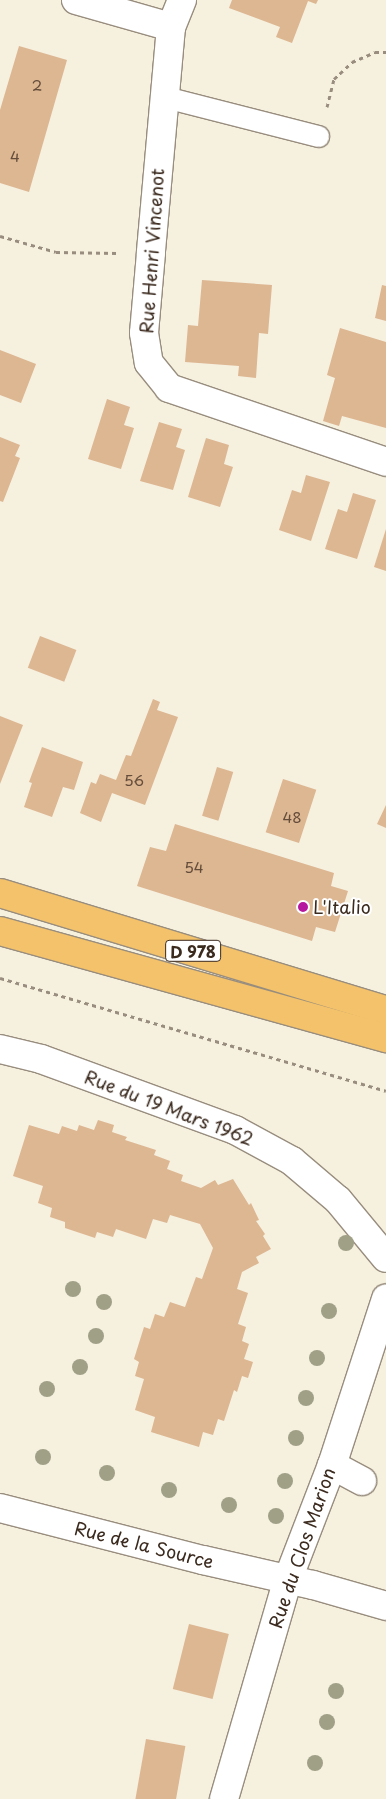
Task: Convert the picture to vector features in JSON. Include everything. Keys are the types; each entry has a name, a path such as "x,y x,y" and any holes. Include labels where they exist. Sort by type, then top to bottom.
{"main road":[{"name":"D 978","path":"0,893 386,1010"},
{"name":"D 978","path":"0,931 386,1038"}],"street":[{"path":"76,0 171,27"},
{"name":"Rue Henri Vincenot","path":"182,0 171,27 144,333 149,363 169,388 386,462"},
{"name":"Rue du 19 Mars 1962","path":"0,1049 40,1059 243,1134 292,1161 338,1200 386,1258"},
{"name":"Rue du Clos Marion","path":"224,1799 288,1579 332,1465 386,1299"},
{"path":"332,1465 362,1481"},
{"name":"Rue de la Source","path":"0,1508 203,1560 288,1579 386,1606"}],"lane":[{"path":"165,97 318,136"}],"path":[{"path":"318,136 334,79 352,62 375,52 386,52"},
{"path":"0,236 56,252 151,253"},
{"path":"0,978 386,1091"}],"building":[{"path":"232,0 318,0 316,4 308,1 292,43 276,37 280,27 229,8"},
{"path":"19,46 67,60 29,192 0,183 0,110"},
{"path":"202,280 272,285 268,334 259,333 256,378 238,376 239,366 185,362 188,325 198,326"},
{"path":"382,285 386,286 386,321 375,318"},
{"path":"340,328 386,342 386,428 342,416 339,426 323,421 335,378 327,375"},
{"path":"0,350 36,364 21,403 0,395"},
{"path":"107,399 130,407 124,425 134,428 121,469 88,459"},
{"path":"159,422 182,429 176,447 185,450 173,490 140,481"},
{"path":"0,437 20,445 15,456 20,458 3,502 0,501"},
{"path":"206,438 229,445 224,464 233,467 220,507 188,497"},
{"path":"306,475 330,482 311,541 279,530 292,490 301,493"},
{"path":"353,493 376,500 357,559 325,549 338,509 347,512"},
{"path":"386,529 386,571 374,567"},
{"path":"40,636 76,650 64,682 28,668"},
{"path":"153,699 160,702 157,710 178,717 145,805 112,793 101,822 80,813 91,782 96,784 100,774 116,780 126,755 131,756"},
{"path":"0,716 23,725 0,784"},
{"path":"42,747 83,762 74,790 63,787 52,817 24,807 32,783 29,782"},
{"path":"217,767 233,772 218,821 202,816"},
{"path":"283,779 316,790 299,843 266,832"},
{"path":"386,805 386,828 377,824"},
{"path":"175,824 334,873 331,886 348,891 335,932 316,927 312,941 137,886 150,847 166,851"},
{"path":"98,1120 114,1125 112,1132 127,1137 125,1140 156,1150 154,1155 170,1161 167,1169 183,1175 181,1181 201,1188 215,1180 218,1185 233,1179 249,1205 251,1203 259,1220 256,1221 265,1234 263,1236 271,1249 256,1257 259,1263 242,1272 237,1289 248,1293 238,1324 246,1327 242,1341 249,1344 244,1359 253,1362 248,1378 242,1376 237,1392 234,1390 224,1421 218,1419 213,1435 203,1432 199,1447 151,1432 155,1417 135,1410 144,1379 135,1376 139,1362 134,1359 144,1327 150,1329 155,1314 164,1317 170,1302 185,1307 196,1277 202,1279 213,1248 200,1224 170,1215 167,1223 153,1219 146,1239 116,1229 113,1237 97,1232 95,1238 65,1228 65,1222 50,1217 52,1208 38,1203 43,1186 13,1176 29,1125 59,1134 62,1126 77,1131 79,1125 94,1130"},
{"path":"189,1624 229,1634 213,1699 173,1689"},
{"path":"146,1739 185,1746 176,1799 135,1799"}],"place":[{"name":"L'Italio","path":"303,907"}]}
